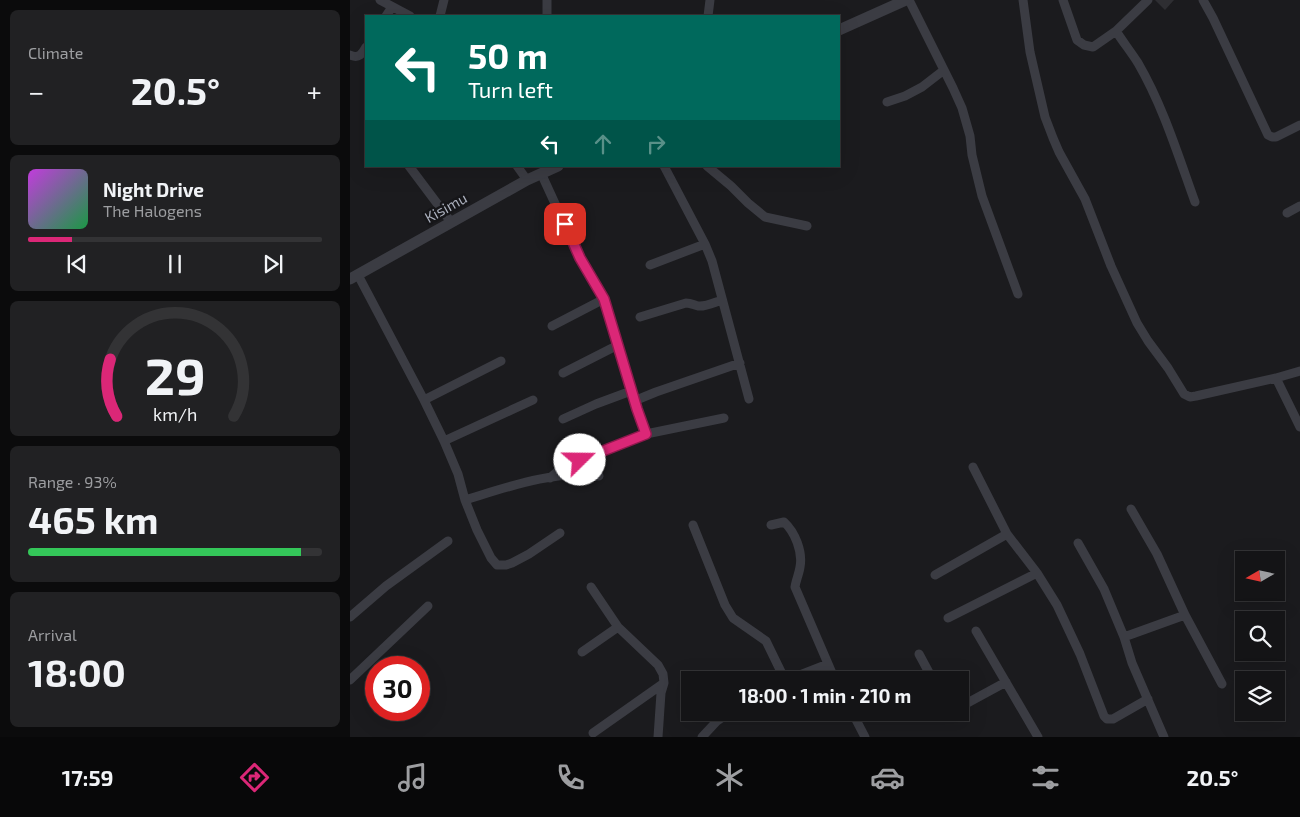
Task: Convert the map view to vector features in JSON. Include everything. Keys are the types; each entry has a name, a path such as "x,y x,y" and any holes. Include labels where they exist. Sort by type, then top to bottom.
{"street":[{"path":"380,0 408,15"},
{"path":"440,15 444,0"},
{"path":"546,0 547,15"},
{"path":"708,15 710,0"},
{"path":"840,30 908,0 962,108 970,136 972,156 982,196 1018,294"},
{"path":"1023,0 1030,52 1046,117 1058,152 1085,199 1111,266 1138,323 1184,394 1190,397 1300,371"},
{"path":"1063,0 1077,40 1084,46 1093,47 1116,31 1148,0"},
{"path":"1203,0 1268,135 1276,137 1300,125"},
{"path":"387,15 392,7"},
{"path":"1116,31 1151,87 1195,202"},
{"path":"350,56 360,56 365,48"},
{"path":"886,102 914,92 944,70"},
{"path":"410,167 451,222"},
{"path":"518,167 527,180"},
{"name":"Kisimu","path":"354,277 527,180 556,167"},
{"path":"665,167 712,261 749,399"},
{"path":"708,167 765,218 806,226"},
{"path":"541,173 580,258 604,299 634,401 646,434"},
{"path":"1288,214 1300,206"},
{"path":"650,265 705,244"},
{"path":"354,277 424,400 444,441 458,474 476,530 491,558 497,565 506,566 529,554 560,533"},
{"path":"552,326 604,299"},
{"path":"640,317 686,303 705,306 722,300"},
{"path":"563,373 618,345"},
{"path":"424,400 501,361"},
{"path":"634,401 740,363"},
{"path":"1276,378 1300,427"},
{"path":"563,419 631,391"},
{"path":"444,441 533,400"},
{"path":"550,478 564,466 646,434 724,418"},
{"path":"973,467 1007,534 1037,573 1057,605 1080,654 1104,716 1107,719 1113,719 1148,699"},
{"path":"465,500 522,483 573,474 599,476"},
{"path":"1131,509 1157,554 1185,615 1222,684"},
{"path":"771,525 784,522 791,528 799,546 800,566 795,587 831,671"},
{"path":"693,525 725,605 733,618 766,641 781,671"},
{"path":"935,575 1007,534"},
{"path":"350,617 386,586 448,541"},
{"path":"1078,543 1104,589 1124,637 1132,663 1164,737"},
{"path":"948,618 1037,573"},
{"path":"591,587 618,627 658,665 664,682 661,693 658,737"},
{"path":"350,680 428,606"},
{"path":"1124,637 1185,615"},
{"path":"582,652 618,627"},
{"path":"976,631 1038,737"},
{"path":"919,654 929,671"},
{"path":"810,671 828,664"},
{"path":"593,733 664,682"},
{"path":"969,702 1006,682"},
{"path":"702,737 717,721"},
{"path":"857,721 865,737"}],"building":[{"path":"1155,0 1174,0 1165,10"}],"route":[{"path":"565,224 580,258 604,299 646,434 580,460"}]}
